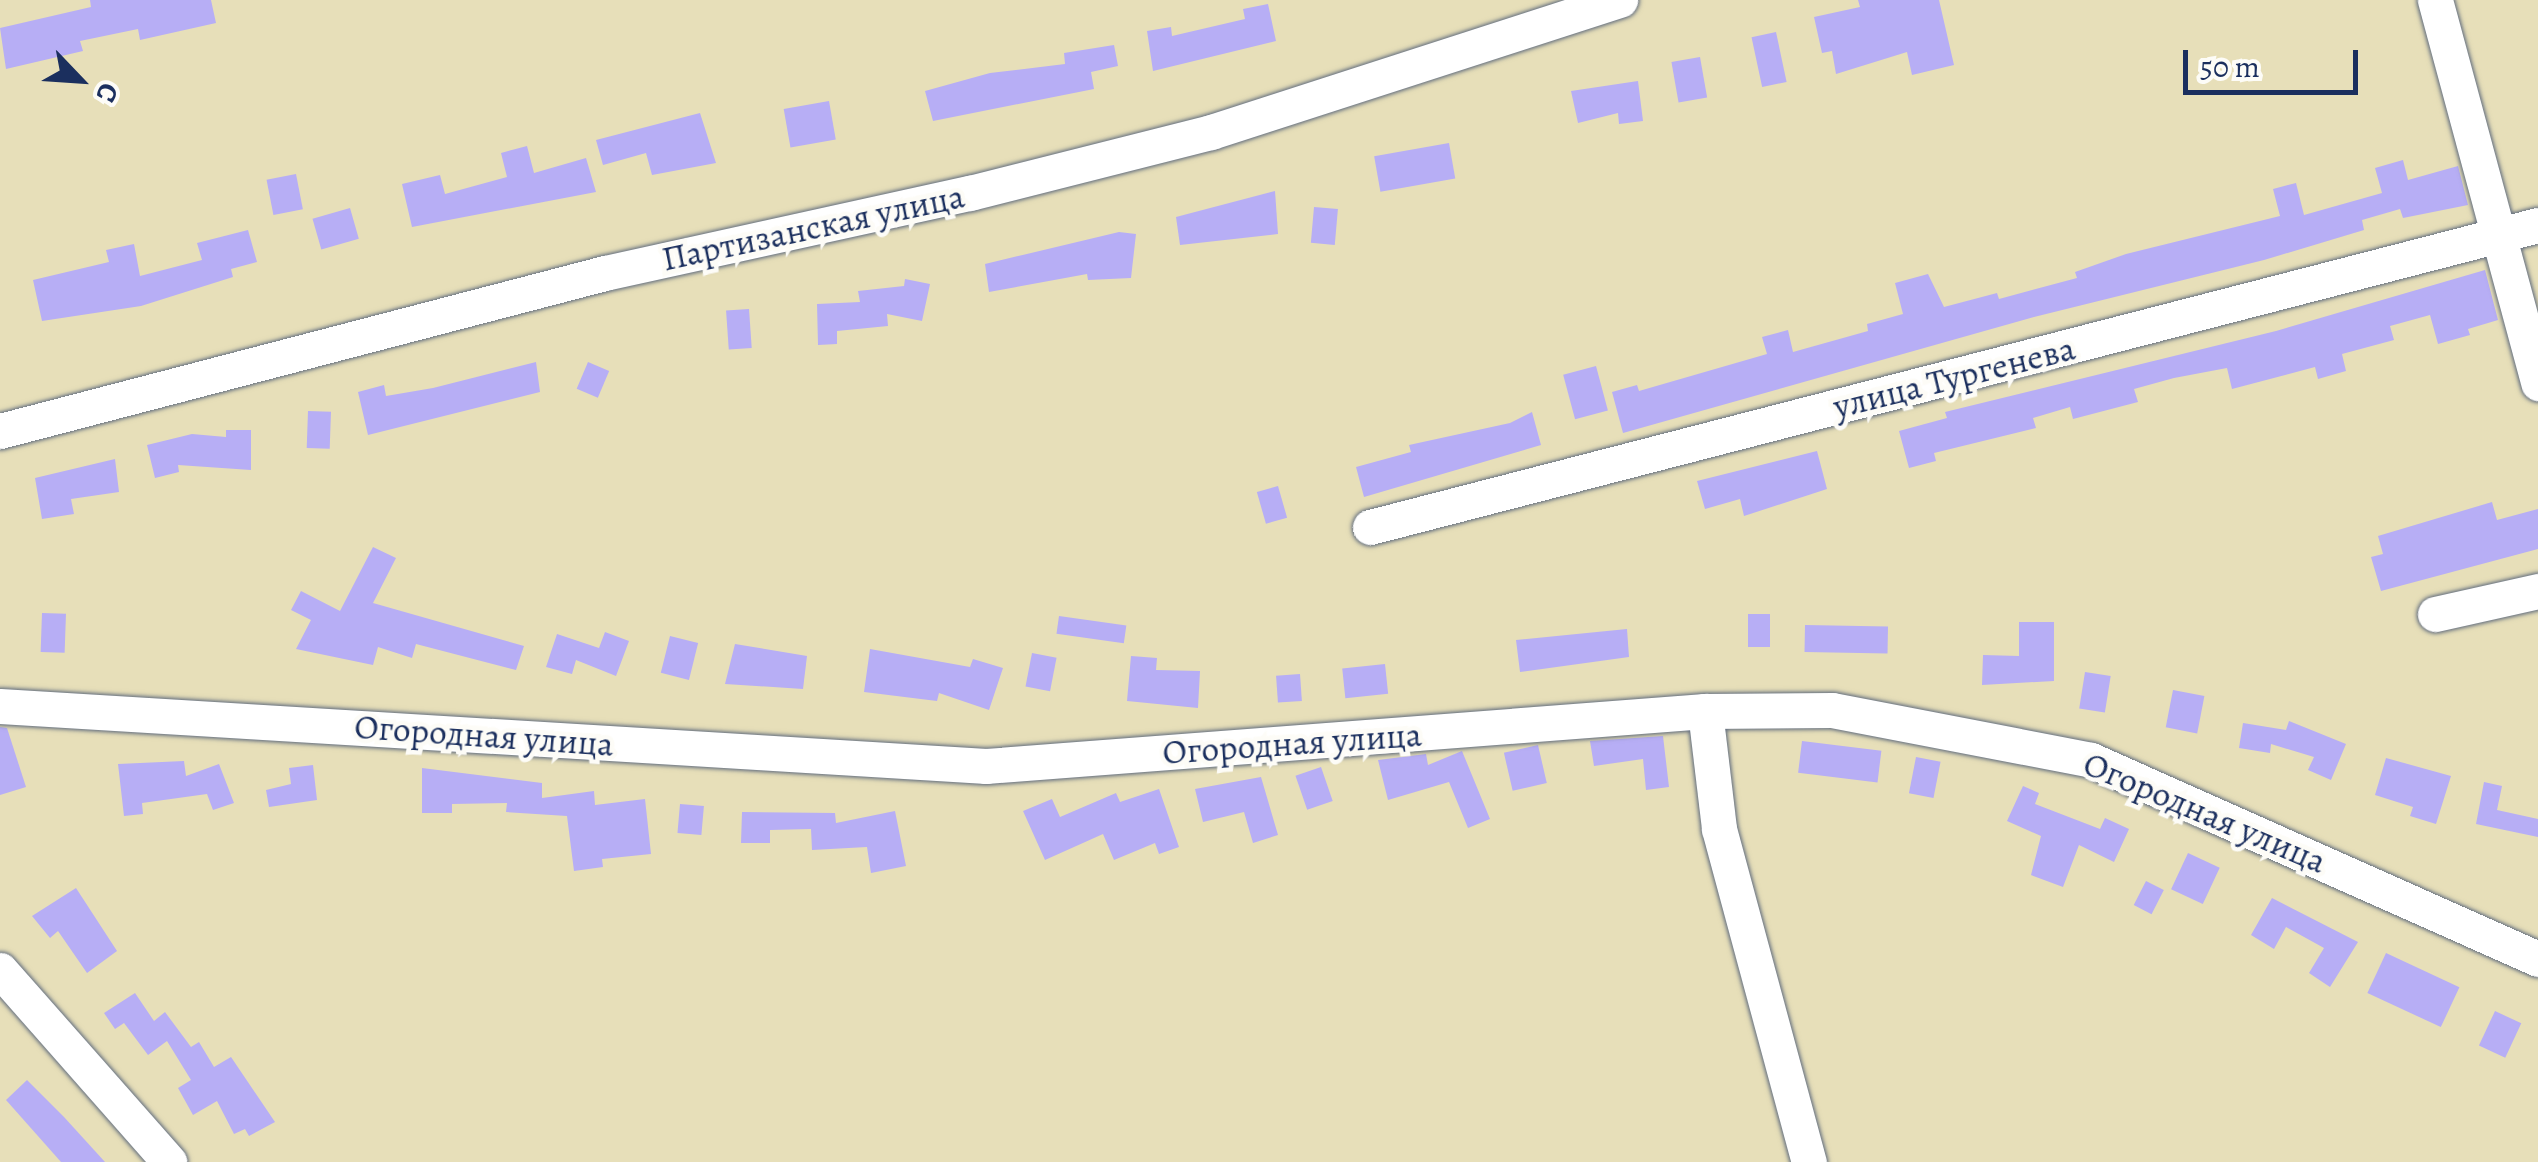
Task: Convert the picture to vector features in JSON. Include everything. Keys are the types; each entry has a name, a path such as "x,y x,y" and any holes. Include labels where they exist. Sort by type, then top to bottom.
{"street":[{"name":"Партизанская улица","path":"0,431 605,273 970,194 1211,132 1620,0"},
{"path":"2435,0 2538,383"},
{"name":"улица Тургенева","path":"1370,527 2538,225"},
{"path":"2435,614 2538,591"},
{"name":"Огородная улица","path":"0,706 986,766 1705,711 1832,710 2091,760 2538,959"},
{"path":"1705,711 1719,829 1810,1162"},
{"path":"0,970 168,1162"}],"building":[{"path":"90,0 211,0 216,23 140,40 138,29 80,41 83,51 6,69 0,28 91,7"},
{"path":"1858,0 1939,0 1954,65 1912,75 1907,52 1836,74 1832,51 1822,53 1814,17 1860,7"},
{"path":"1268,4 1276,41 1153,71 1147,31 1171,27 1172,36 1245,19 1243,9"},
{"path":"1776,32 1787,82 1762,87 1752,37"},
{"path":"1114,45 1118,66 1091,72 1094,89 933,121 925,91 990,73 1065,64 1064,53"},
{"path":"1700,57 1707,97 1679,102 1671,62"},
{"path":"1638,81 1643,121 1619,124 1618,113 1578,123 1571,91"},
{"path":"829,101 836,139 790,147 784,109"},
{"path":"700,113 716,163 652,175 646,153 603,165 596,140"},
{"path":"1449,143 1455,178 1380,192 1374,156"},
{"path":"527,146 534,173 586,158 596,192 412,227 402,184 440,175 445,194 507,177 501,153"},
{"path":"2403,160 2408,180 2458,166 2468,205 2403,218 2400,209 2362,220 2364,230 2264,260 2034,317 1623,433 1612,392 1637,385 1639,391 1767,354 1762,337 1788,330 1793,352 1868,331 1867,324 1903,314 1895,283 1928,274 1944,307 1997,293 1999,299 2077,278 2075,272 2126,254 2280,216 2273,189 2296,183 2304,215 2382,193 2375,168"},
{"path":"296,174 303,209 273,215 267,180"},
{"path":"1275,191 1278,234 1180,245 1176,217"},
{"path":"1314,207 1338,209 1335,245 1311,243"},
{"path":"350,208 359,239 321,250 313,219"},
{"path":"248,230 257,262 231,269 233,277 141,306 42,321 33,280 109,262 106,250 134,244 140,276 202,260 197,243"},
{"path":"1119,232 1136,234 1131,278 1088,280 1087,274 989,292 985,264"},
{"path":"2485,270 2498,320 2468,329 2470,335 2438,344 2430,315 2390,326 2394,340 2342,354 2346,371 2318,379 2315,367 2232,389 2227,368 2174,378 2134,389 2138,402 2073,419 2070,407 2033,418 2036,428 1934,453 1936,461 1909,468 1899,431 1947,418 1945,412 2276,331"},
{"path":"905,279 930,284 922,321 887,314 888,326 837,331 837,344 818,345 817,304 860,302 858,291 904,286"},
{"path":"749,309 752,348 729,350 726,311"},
{"path":"536,362 540,392 368,435 358,392 384,385 386,396"},
{"path":"588,362 609,371 598,398 577,389"},
{"path":"1596,366 1608,410 1575,419 1563,375"},
{"path":"308,411 331,412 330,449 307,448"},
{"path":"1532,412 1541,445 1364,497 1356,467 1411,452 1409,445 1510,423"},
{"path":"226,430 251,430 251,470 178,465 179,472 155,478 147,445 192,434 226,437"},
{"path":"1817,451 1827,489 1744,516 1740,499 1705,509 1697,481"},
{"path":"115,459 119,492 71,499 74,514 42,519 35,478"},
{"path":"1278,486 1287,518 1266,524 1257,492"},
{"path":"2492,502 2497,520 2538,509 2538,549 2381,591 2371,557 2383,554 2378,536"},
{"path":"373,547 396,558 373,603 524,646 516,670 416,644 412,658 378,647 373,665 296,649 311,620 291,610 301,591 340,611"},
{"path":"42,613 66,614 65,653 41,652"},
{"path":"1748,614 1770,614 1770,647 1748,647"},
{"path":"1059,616 1126,625 1124,643 1056,634"},
{"path":"2019,622 2054,622 2054,681 1982,685 1983,655 2019,656"},
{"path":"1805,625 1888,626 1888,653 1805,652"},
{"path":"1627,629 1629,657 1520,672 1516,640"},
{"path":"605,632 629,641 616,676 576,660 572,674 546,667 557,634 599,648"},
{"path":"670,636 698,643 689,680 661,673"},
{"path":"735,644 807,656 803,689 725,684"},
{"path":"870,649 970,667 973,659 1003,668 989,710 939,693 937,701 864,692"},
{"path":"1032,653 1057,658 1050,691 1026,686"},
{"path":"1131,656 1157,658 1156,670 1200,671 1198,708 1127,701"},
{"path":"1385,664 1388,694 1345,698 1342,668"},
{"path":"2085,672 2111,676 2105,713 2079,709"},
{"path":"1300,674 1302,701 1278,703 1276,676"},
{"path":"2173,690 2204,696 2197,733 2166,727"},
{"path":"2289,721 2346,744 2331,780 2308,770 2314,757 2271,744 2270,753 2239,748 2243,723 2286,730"},
{"path":"0,727 7,728 26,787 0,795"},
{"path":"1663,736 1669,787 1646,790 1643,759 1594,766 1590,741"},
{"path":"1802,741 1881,751 1878,783 1798,773"},
{"path":"1538,745 1547,783 1513,791 1504,753"},
{"path":"1462,751 1490,819 1468,828 1449,782 1388,800 1378,760 1426,754 1428,765"},
{"path":"1916,757 1941,762 1933,798 1909,793"},
{"path":"2386,758 2451,776 2436,824 2410,816 2413,807 2375,795"},
{"path":"184,761 186,776 219,764 234,803 213,810 207,794 142,803 143,814 124,816 118,764"},
{"path":"313,765 317,800 269,807 266,790 291,784 289,768"},
{"path":"1321,767 1333,801 1307,810 1295,776"},
{"path":"422,768 542,783 542,798 594,791 595,805 645,799 651,854 602,859 603,867 574,871 567,816 506,812 507,803 452,804 452,813 422,813"},
{"path":"1261,777 1278,835 1253,843 1244,812 1203,822 1195,789"},
{"path":"2484,782 2502,786 2497,810 2538,819 2538,837 2476,824"},
{"path":"2023,786 2039,793 2035,804 2100,829 2105,818 2129,829 2114,862 2079,845 2063,887 2031,875 2041,836 2007,821"},
{"path":"1159,789 1179,847 1159,854 1155,843 1114,860 1103,834 1045,860 1023,811 1052,799 1060,817 1116,793 1120,802"},
{"path":"680,804 704,806 701,835 677,833"},
{"path":"895,811 906,866 871,873 867,847 812,850 811,829 770,830 770,843 741,843 742,812 835,813 836,823"},
{"path":"2188,853 2220,868 2203,904 2171,889"},
{"path":"2146,881 2164,890 2152,914 2134,905"},
{"path":"76,888 117,951 87,973 58,931 50,938 32,916"},
{"path":"2272,898 2358,942 2330,987 2309,973 2324,948 2286,927 2274,949 2251,935"},
{"path":"2386,953 2459,987 2441,1027 2367,993"},
{"path":"135,993 154,1021 165,1012 191,1047 199,1042 214,1067 231,1057 275,1122 249,1136 245,1129 234,1134 217,1101 193,1115 178,1088 191,1080 167,1041 148,1055 124,1023 115,1029 104,1013"},
{"path":"2495,1011 2521,1023 2505,1058 2479,1045"},
{"path":"27,1080 105,1162 61,1162 6,1100"}]}
